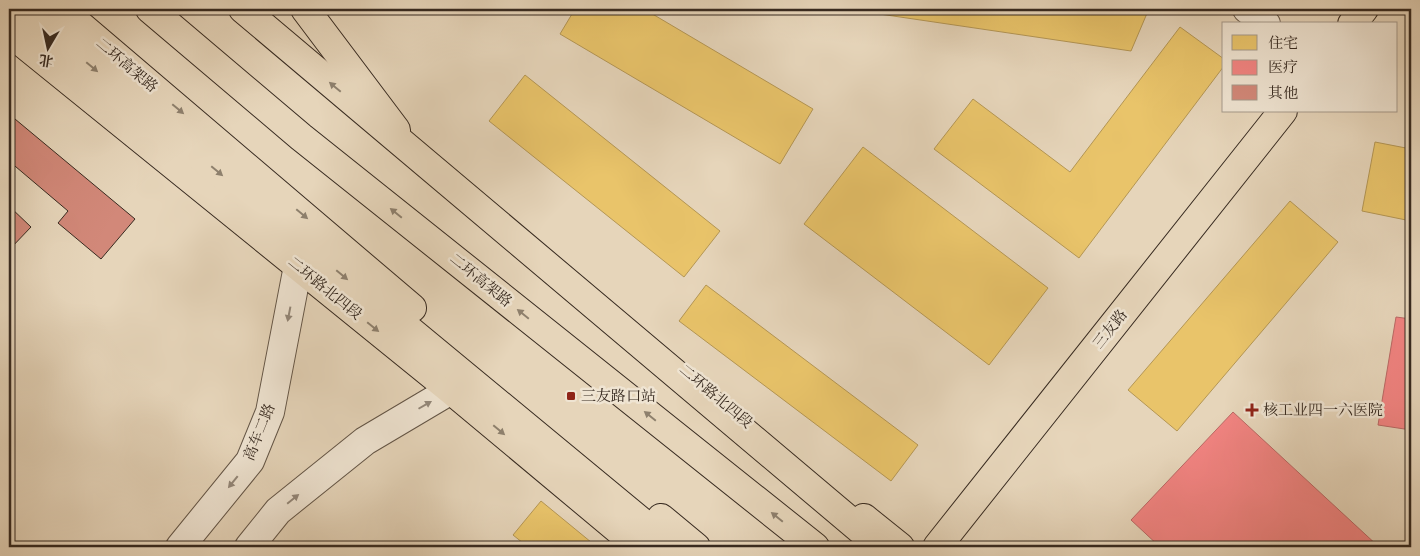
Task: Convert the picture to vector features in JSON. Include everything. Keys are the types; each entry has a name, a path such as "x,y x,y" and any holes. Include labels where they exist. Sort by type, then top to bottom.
{"main road":[{"name":"二环高架路","path":"150,9 301,136 815,547"},
{"path":"243,9 881,547"},
{"name":"二环路北四段","path":"305,9 393,128 900,547"},
{"path":"1354,22 1364,9"},
{"name":"二环高架路","path":"41,14 696,547"},
{"path":"41,14 672,547"},
{"name":"二环路北四段","path":"9,32 451,390 639,547"},
{"name":"三友路","path":"937,547 1282,112"}],"street":[{"path":"1247,9 1263,22"},
{"name":"高车二路","path":"180,547 250,461 270,412 298,266"},
{"path":"249,547 278,511 365,440 451,390"}],"building: 住宅":[{"path":"575,9 644,9 813,109 780,164 560,34"},
{"path":"866,9 1136,9 1148,11 1131,51 866,12"},
{"path":"1180,27 1222,58 1222,69 1079,258 934,149 973,99 1070,172"},
{"path":"525,75 720,231 684,277 489,121"},
{"path":"1375,142 1411,149 1411,221 1362,211"},
{"path":"863,147 1048,288 989,365 804,224"},
{"path":"1290,201 1338,242 1177,431 1128,390"},
{"path":"706,285 918,445 891,481 679,321"},
{"path":"541,501 597,547 528,547 513,535"}],"building: 医疗":[{"path":"1396,317 1411,319 1411,430 1378,425"},
{"path":"1233,412 1379,547 1160,547 1131,520"}],"building: 其他":[{"path":"9,114 135,219 101,259 58,223 68,211 9,161"},
{"path":"9,206 31,227 9,250"}],"place":[{"name":"三友路口站","path":"571,396"},
{"name":"核工业四一六医院","path":"1252,410"}]}
